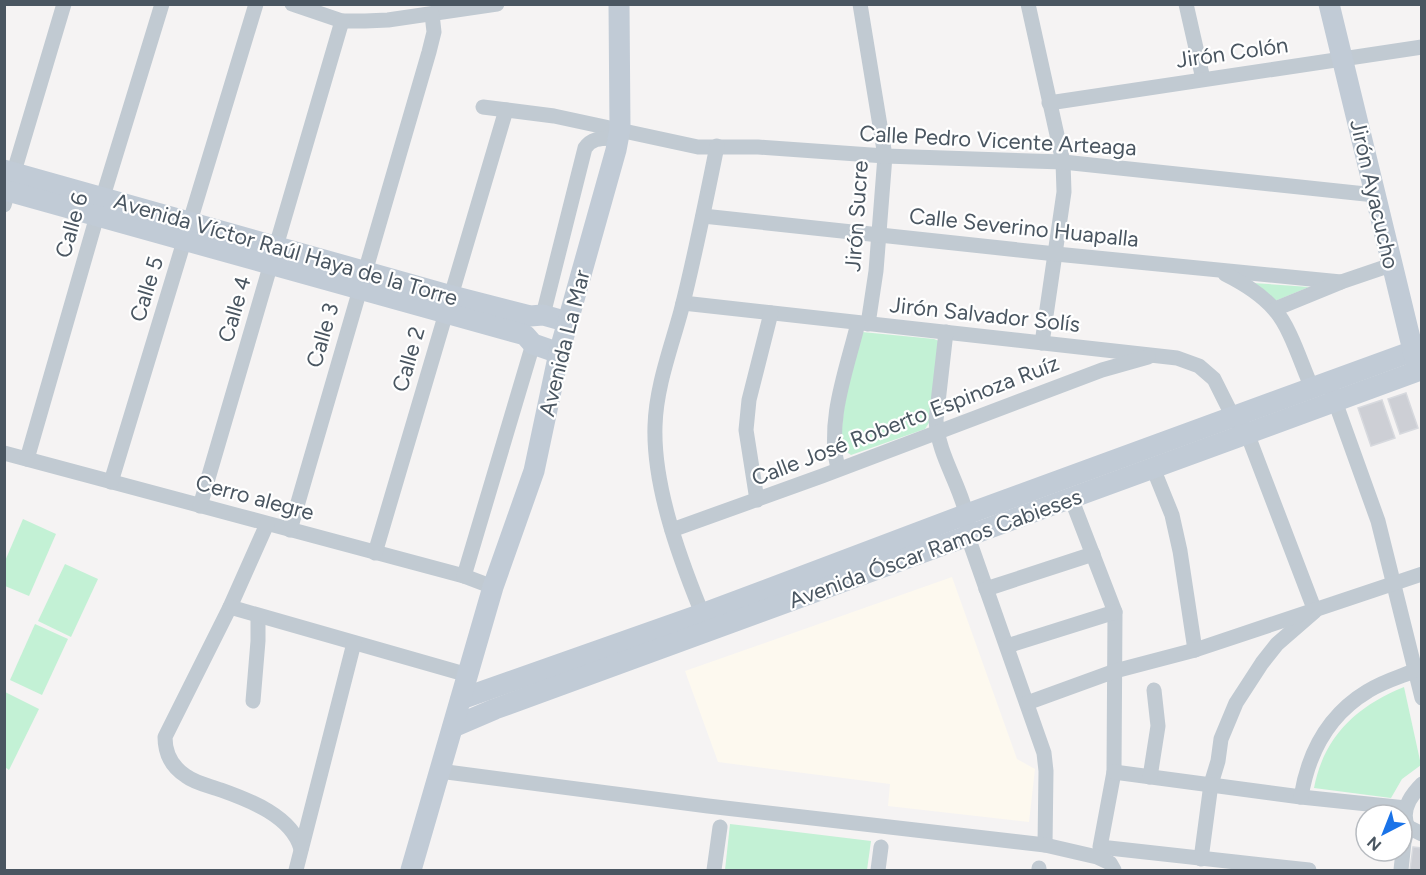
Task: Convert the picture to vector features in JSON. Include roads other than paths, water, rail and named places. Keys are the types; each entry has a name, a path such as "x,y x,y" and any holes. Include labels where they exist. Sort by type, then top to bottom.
{"street":[{"path":"7,186 64,4"},
{"name":"Calle 6","path":"27,459 162,4"},
{"name":"Calle 5","path":"111,482 256,4"},
{"path":"292,4 342,21 388,20 497,4"},
{"name":"Avenida La Mar","path":"411,870 493,586 534,471 559,353 619,134 618,4"},
{"name":"Jirón Sucre","path":"838,469 834,453 834,426 863,323 879,234 885,156 860,4"},
{"path":"1028,4 1064,162 1064,192 1042,343"},
{"path":"1186,4 1203,79"},
{"name":"Jirón Ayacucho","path":"1329,4 1417,368"},
{"name":"Calle 3","path":"290,530 429,52 434,32 432,14"},
{"name":"Calle 4","path":"200,506 342,21"},
{"name":"Jirón Colón","path":"1049,103 1343,60 1422,46"},
{"name":"Calle Pedro Vicente Arteaga","path":"483,107 554,116 619,134 698,147 758,147 885,156 1064,162 1375,195"},
{"name":"Calle 2","path":"375,553 506,110"},
{"path":"543,315 585,148 590,141 619,134"},
{"path":"706,622 672,530 660,485 655,429 656,410 683,303 717,146"},
{"name":"Avenida Víctor Raúl Haya de la Torre","path":"7,186 100,207 448,304 525,335 533,344 559,353"},
{"name":"Calle Severino Huapalla","path":"702,216 1341,282"},
{"path":"1275,309 1341,282 1391,265"},
{"path":"1217,270 1246,286 1275,309 1325,390 1378,521 1422,698"},
{"name":"Jirón Salvador Solís","path":"683,303 1154,355 1178,358 1199,366 1214,379 1240,425 1315,610"},
{"name":"Avenida Víctor Raúl Haya de la Torre","path":"448,304 530,316 543,315 568,322"},
{"path":"757,500 746,430 749,400 771,313"},
{"path":"946,332 936,420 937,433 941,450 967,514 968,537 1044,753 1046,771 1045,845"},
{"path":"464,576 533,344"},
{"name":"Calle José Roberto Espinoza Ruíz","path":"672,530 1102,370 1154,355"},
{"name":"Avenida Óscar Ramos Cabieses","path":"461,699 968,537 1153,468 1240,425 1325,390 1417,368"},
{"name":"Avenida Óscar Ramos Cabieses","path":"453,726 967,514 1240,425"},
{"name":"Cerro alegre","path":"4,453 464,576 493,586"},
{"path":"1153,468 1172,515 1180,551 1195,650"},
{"path":"1071,498 1115,612 1114,772 1100,847 1309,870"},
{"path":"267,524 230,607 165,737 165,746 170,760 186,777 267,811 290,830 300,843 301,849"},
{"path":"986,589 1093,554"},
{"path":"1027,703 1115,671 1195,650 1422,574"},
{"path":"230,607 468,675"},
{"path":"1201,859 1210,784 1218,761 1221,739 1236,704 1277,644 1315,610"},
{"path":"1007,646 1115,612"},
{"path":"253,701 258,616"},
{"path":"296,870 354,643"},
{"path":"1301,797 1310,758 1329,726 1354,701 1368,691 1414,671"},
{"path":"1150,777 1158,726 1154,690"},
{"path":"439,771 708,806 1045,845 1097,857 1110,863 1114,870"},
{"path":"1114,772 1358,803"},
{"path":"1408,803 1422,784"},
{"path":"714,870 720,827"},
{"path":"1401,870 1404,842 1415,831"},
{"path":"878,870 881,847"}]}
